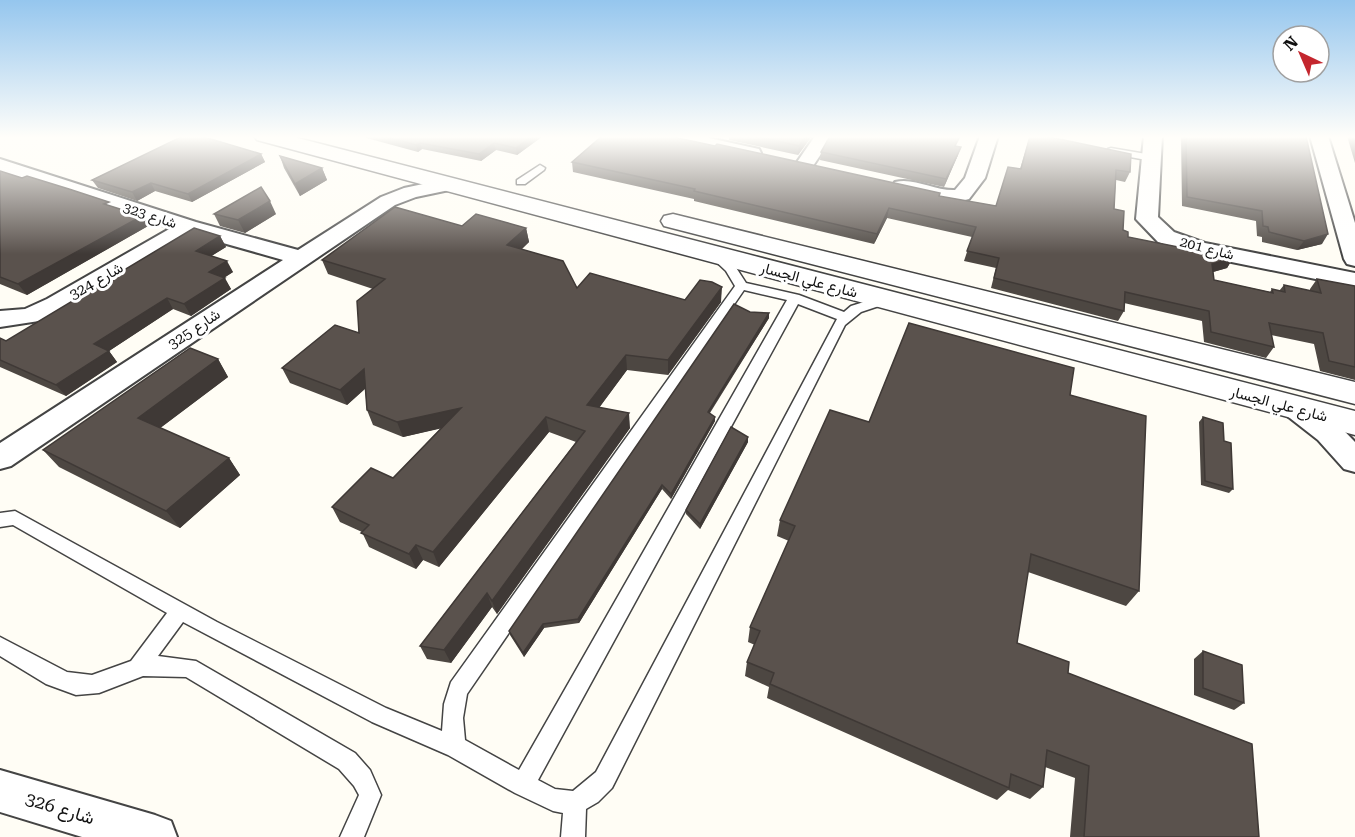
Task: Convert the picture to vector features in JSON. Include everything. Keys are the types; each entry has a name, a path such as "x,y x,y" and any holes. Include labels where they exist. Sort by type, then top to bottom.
{"street":[{"name":"شارع 323","path":"31,175 188,227 302,258"},
{"path":"388,201 396,183 391,175"},
{"name":"شارع علي الجسار","path":"410,175 884,300 991,314"},
{"name":"شارع علي الجسار","path":"530,175 991,314 1098,342 1355,393"},
{"path":"883,182 946,196 962,195 971,188 975,175"},
{"name":"شارع 201","path":"1150,175 1147,219 1166,237 1200,249 1355,280"},
{"path":"1330,175 1355,259"},
{"name":"شارع 325","path":"0,458 388,201 417,191 447,185"},
{"name":"شارع 324","path":"0,319 30,316 56,304 188,227"},
{"name":"شارع علي الجسار","path":"1098,342 1296,408 1355,423"},
{"path":"1296,408 1328,432 1355,461"},
{"name":"شارع 326","path":"2,794 155,837"}],"lane":[{"path":"714,255 731,269 741,286 795,298 845,317"},
{"path":"456,747 451,719 458,689 741,286"},
{"path":"523,785 795,298"},
{"path":"0,520 15,518 179,612 380,715 456,747 553,800 575,802 590,794 604,780 834,334 845,317 856,309 884,300"},
{"path":"138,668 179,612"},
{"path":"0,646 60,679 82,686 108,682 138,668 166,664 189,668 347,761 362,778 369,795 352,837"},
{"path":"573,837 575,802"}],"building":[{"path":"0,175 22,178 27,176 109,202 104,204 142,216 18,284 0,277"},
{"path":"102,175 223,175 188,194 151,183 132,192 92,180"},
{"path":"290,175 310,175 295,184"},
{"path":"631,175 858,175 940,193 939,196 996,206 1006,175 1116,175 1114,209 1124,211 1123,230 1128,232 1128,237 1233,258 1212,264 1214,280 1273,293 1272,289 1285,292 1284,285 1321,293 1317,279 1355,286 1355,367 1329,361 1323,333 1269,323 1274,347 1211,332 1209,311 1125,292 1124,311 994,278 999,258 967,251 976,227 889,208 877,234 694,191 695,189"},
{"path":"928,175 948,175 946,179"},
{"path":"1187,175 1315,175 1328,234 1304,241 1269,232 1268,227 1263,226 1262,211 1187,197"},
{"path":"261,187 270,201 238,220 214,214"},
{"path":"395,207 462,226 476,214 526,228 507,245 563,261 577,288 590,273 685,300 700,280 722,287 668,360 626,355 587,405 629,413 492,601 487,593 444,650 420,646 585,431 546,417 433,552 416,545 409,554 361,533 369,525 332,507 371,468 393,478 461,408 397,422 367,410 364,369 340,390 282,368 335,325 359,333 357,301 385,279 322,260"},
{"path":"194,228 220,236 196,251 227,261 209,272 225,278 184,304 167,298 94,344 109,351 56,385 0,360 0,338 6,341"},
{"path":"734,304 750,312 769,313 708,412 715,417 671,494 662,485 578,619 543,624 523,653 509,631"},
{"path":"909,323 1074,368 1070,395 1146,416 1139,591 1031,554 1017,643 1069,662 1068,673 1252,744 1259,837 1084,837 1089,766 1047,750 1043,787 1011,774 1009,788 770,684 774,673 747,662 760,631 750,627 795,526 780,520 830,410 869,422"},
{"path":"190,348 218,359 138,418 229,458 166,511 43,450"},
{"path":"1203,417 1223,423 1224,441 1231,443 1233,489 1205,481"},
{"path":"731,427 748,437 700,524 686,510"},
{"path":"1203,651 1242,665 1244,703 1203,688"}]}
